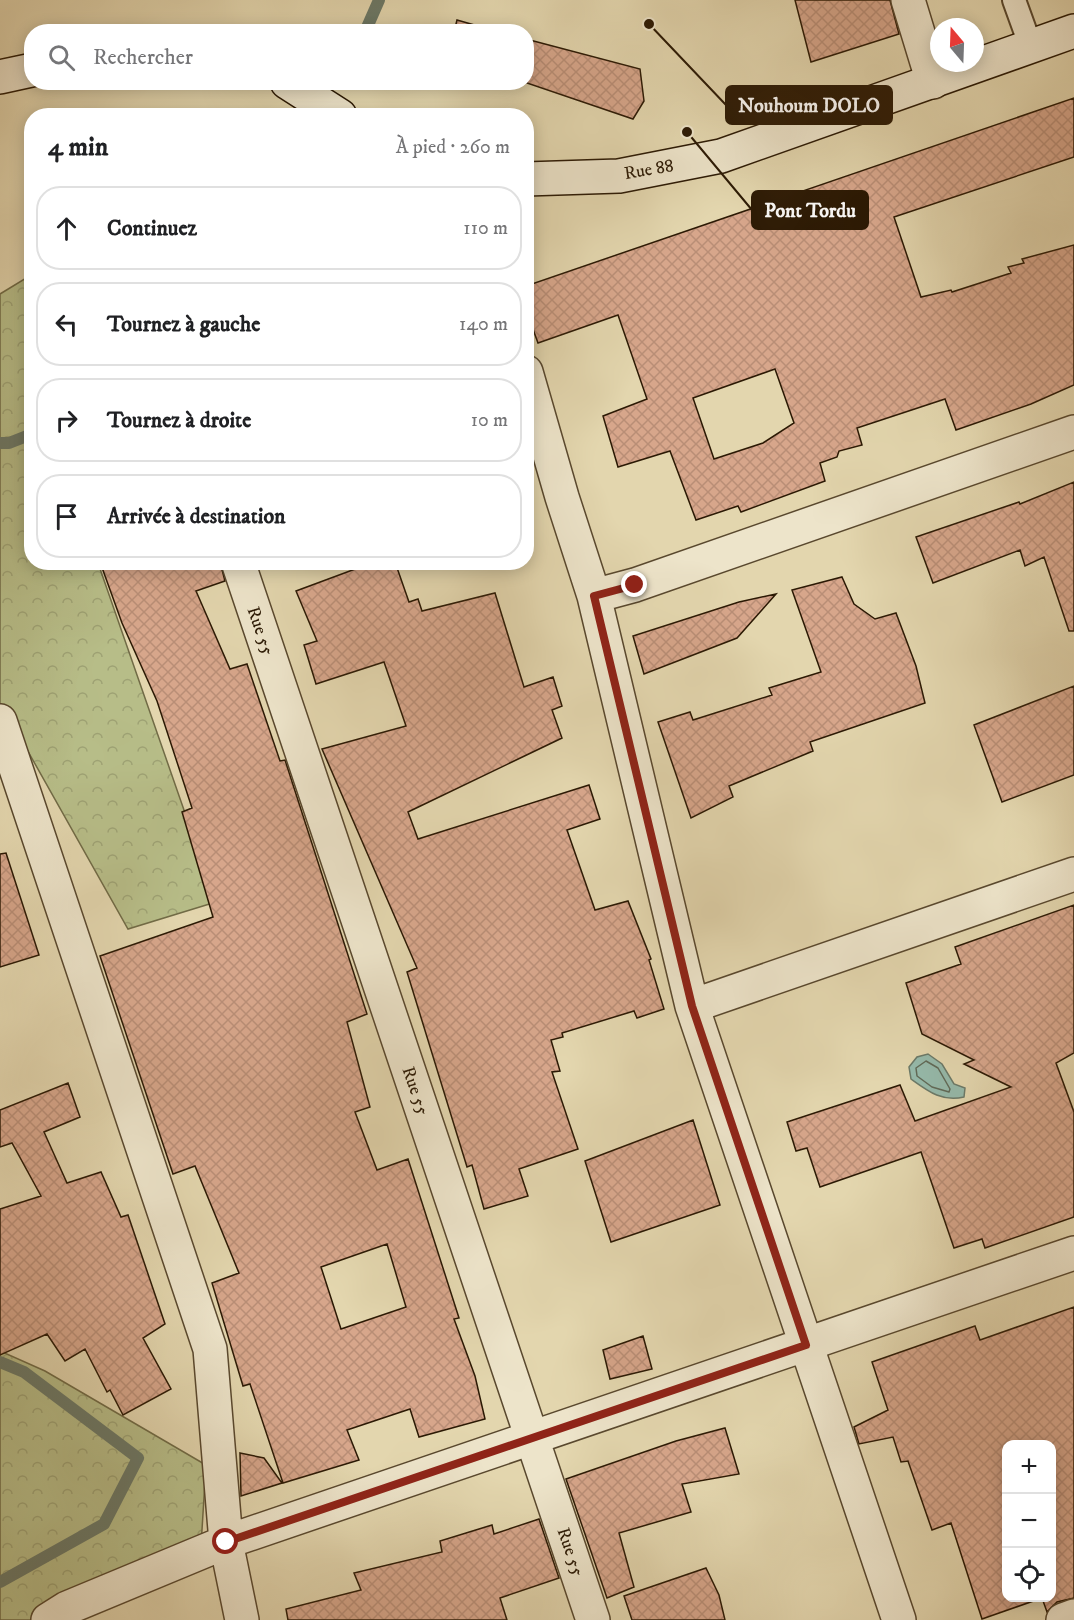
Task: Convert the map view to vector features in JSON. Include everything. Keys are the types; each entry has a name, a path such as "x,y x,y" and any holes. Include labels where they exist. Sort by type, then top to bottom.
{"street":[{"path":"908,0 933,82"},
{"name":"Rue 88","path":"534,179 619,176 721,156 1074,31"},
{"path":"0,77 24,72"},
{"path":"299,90 328,108"},
{"path":"534,400 594,596 692,1006 899,1620"},
{"path":"594,596 635,585 1074,432"},
{"name":"Rue 55","path":"240,570 593,1620"},
{"path":"0,721 210,1349 226,1542 242,1620"},
{"path":"692,1006 1074,874"},
{"path":"48,1620 67,1608 226,1542 1074,1253"},
{"path":"1063,1620 1074,1616"}],"lane":[{"path":"1014,0 1031,47"}],"green space":[{"path":"24,279 24,570 100,570 216,902 128,929 21,739 0,722 0,294"},
{"path":"0,1351 45,1371 206,1465 200,1562 81,1620 0,1620"}],"water":[{"path":"928,1054 942,1064 954,1084 965,1088 964,1097 942,1097 911,1079 909,1067 917,1057"}],"building":[{"path":"795,0 890,0 899,34 811,62"},
{"path":"457,20 471,24 456,24"},
{"path":"534,41 640,69 644,101 633,119 534,85"},
{"path":"1074,98 1074,157 894,217 921,297 951,290 952,292 1011,273 1008,267 1024,263 1022,259 1074,245 1074,385 1031,404 956,430 945,399 857,428 862,445 839,451 837,457 820,463 825,481 741,512 738,506 696,520 670,451 618,467 603,416 647,399 618,315 538,343 534,332 534,283","holes":["775,369 794,423 763,443 714,459 693,398"]},
{"path":"1074,482 1074,631 1069,631 1044,557 1025,566 1020,550 933,583 916,537 1019,502 1020,504"},
{"path":"103,570 222,570 225,581 196,591 230,669 247,664 280,761 285,760 367,1014 347,1022 370,1107 355,1112 377,1170 408,1159 459,1318 454,1319 475,1376 485,1419 419,1437 410,1409 347,1430 359,1460 283,1483 250,1384 243,1386 212,1283 239,1273 195,1166 173,1174 100,956 213,917 182,812 192,808 157,701 122,623","holes":["387,1244 406,1307 341,1329 321,1267"]},
{"path":"352,570 398,570 409,602 418,599 422,611 495,593 524,687 553,677 562,706 552,710 562,738 408,812 418,839 589,785 600,819 567,830 595,910 628,901 651,959 649,960 664,1009 637,1018 634,1011 562,1033 563,1037 551,1040 560,1071 552,1072 578,1149 519,1169 528,1196 484,1209 472,1165 467,1167 407,972 417,968 322,749 406,726 384,662 316,684 304,645 317,641 296,591"},
{"path":"842,577 854,604 875,619 896,613 916,666 925,703 810,742 813,751 729,786 733,797 691,818 658,722 690,712 693,720 772,695 769,688 821,672 792,590"},
{"path":"776,594 737,638 644,674 633,636 739,602"},
{"path":"1074,686 1074,775 1002,802 974,725"},
{"path":"6,853 39,955 0,967 0,854"},
{"path":"1074,905 1074,1053 1056,1063 1074,1112 1074,1217 985,1248 982,1239 954,1248 921,1152 820,1187 807,1148 796,1151 787,1122 900,1085 915,1121 1011,1087 964,1064 974,1060 922,1034 906,983 961,964 955,947"},
{"path":"68,1083 80,1117 44,1132 67,1183 101,1172 121,1217 128,1215 165,1324 143,1338 171,1389 123,1415 110,1390 107,1392 85,1349 65,1361 47,1334 0,1355 0,1209 41,1196 12,1143 0,1147 0,1110"},
{"path":"693,1120 720,1205 611,1242 585,1161"},
{"path":"1074,1307 1074,1598 1057,1602 1047,1612 1043,1602 1056,1602 1056,1440 1002,1440 1002,1602 1031,1602 982,1619 951,1523 932,1530 908,1461 901,1462 893,1437 859,1444 854,1427 888,1410 872,1362 975,1326 980,1340"},
{"path":"643,1336 652,1369 610,1379 603,1350"},
{"path":"725,1428 739,1474 682,1484 691,1512 619,1533 634,1587 607,1598 566,1479 676,1441"},
{"path":"240,1453 264,1458 282,1483 241,1496"},
{"path":"539,1519 559,1578 500,1598 507,1620 288,1620 286,1609 361,1590 354,1573 442,1552 440,1541 492,1525 494,1534"},
{"path":"706,1568 719,1595 725,1620 632,1620 624,1596"}],"waterway":[{"path":"368,24 379,0"},
{"path":"308,108 321,90"},
{"path":"0,443 9,443 24,437"},
{"path":"0,1362 24,1372 138,1458 104,1524 0,1582"}],"place":[{"name":"Nouhoum DOLO","path":"649,24"},
{"name":"Pont Tordu","path":"687,132"}],"route":[{"path":"226,1542 806,1345 692,1006 594,596 635,585"}]}
